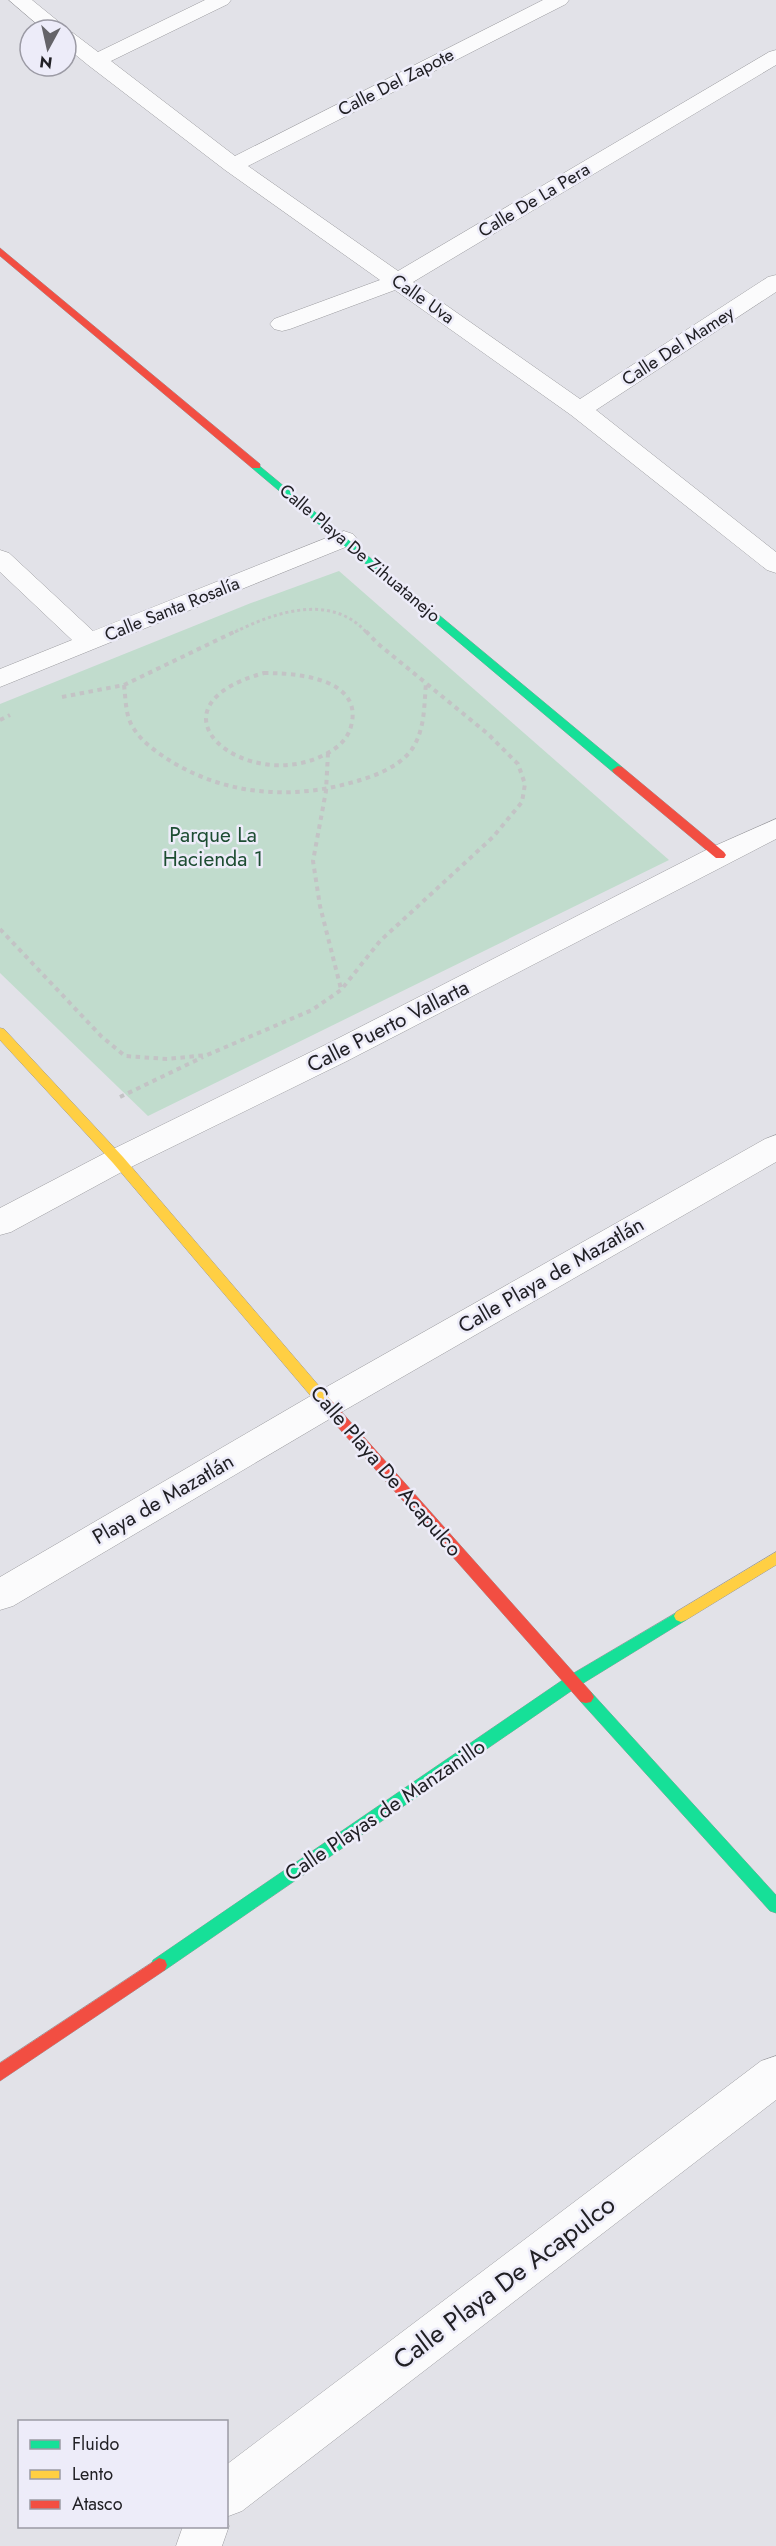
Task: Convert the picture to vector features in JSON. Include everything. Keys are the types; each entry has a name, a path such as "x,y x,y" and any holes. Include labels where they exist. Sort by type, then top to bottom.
{"street":[{"path":"19,0 42,18"},
{"path":"95,61 221,0"},
{"name":"Calle Del Zapote","path":"233,165 559,0"},
{"name":"Calle Uva","path":"78,47 233,165 580,410 771,554"},
{"name":"Calle De La Pera","path":"282,324 398,281 776,56"},
{"name":"Calle Playa De Zihuatanejo","path":"0,251 720,855"},
{"name":"Calle Del Mamey","path":"580,410 776,282"},
{"name":"Calle Santa Rosalía","path":"0,680 344,539"},
{"path":"0,558 90,643"},
{"name":"Calle Puerto Vallarta","path":"0,1223 118,1160 336,1053 776,828"},
{"name":"Calle Playa De Acapulco","path":"0,1032 118,1160 326,1404 572,1682 776,1906"},
{"name":"Calle Playa de Mazatlán","path":"326,1404 776,1147"},
{"name":"Playa de Mazatlán","path":"0,1595 326,1404"},
{"name":"Calle Playas de Manzanillo","path":"0,2073 572,1682 776,1558"},
{"name":"Calle Playa De Acapulco","path":"229,2492 776,2075"},
{"path":"199,2546 205,2528"}],"path":[{"path":"61,697 124,685 267,616 297,609 328,611 355,619 377,643 488,734 518,764 525,784 522,802 494,837 380,941 341,990 312,1010 207,1055 120,1097"},
{"path":"264,673 311,676 332,684 346,697 353,711 352,726 344,741 328,753 307,762 282,765 258,764 235,757 218,746 207,733 205,717 210,702 223,689 242,679 264,673"},
{"path":"124,685 130,722 140,737 169,760 203,779 240,790 267,794 326,791 375,775 409,754 421,732 426,683"},
{"path":"0,720 20,711"},
{"path":"328,753 326,791 313,861 320,906 341,990"},
{"path":"0,929 102,1036 125,1056 167,1059 207,1055"}],"green space":[{"name":"Parque La Hacienda 1","path":"339,571 669,860 148,1116 0,973 0,704 251,603"}],"traffic: fast":[{"path":"256,466 618,770"},
{"path":"159,1965 572,1682 681,1616"},
{"path":"586,1697 776,1906"}],"traffic: slow":[{"path":"0,1032 118,1160 326,1404"},
{"path":"681,1616 776,1558"}],"traffic: jam":[{"path":"0,251 256,466"},
{"path":"618,770 720,855"},
{"path":"326,1404 586,1697"},
{"path":"0,2073 159,1965"}]}
